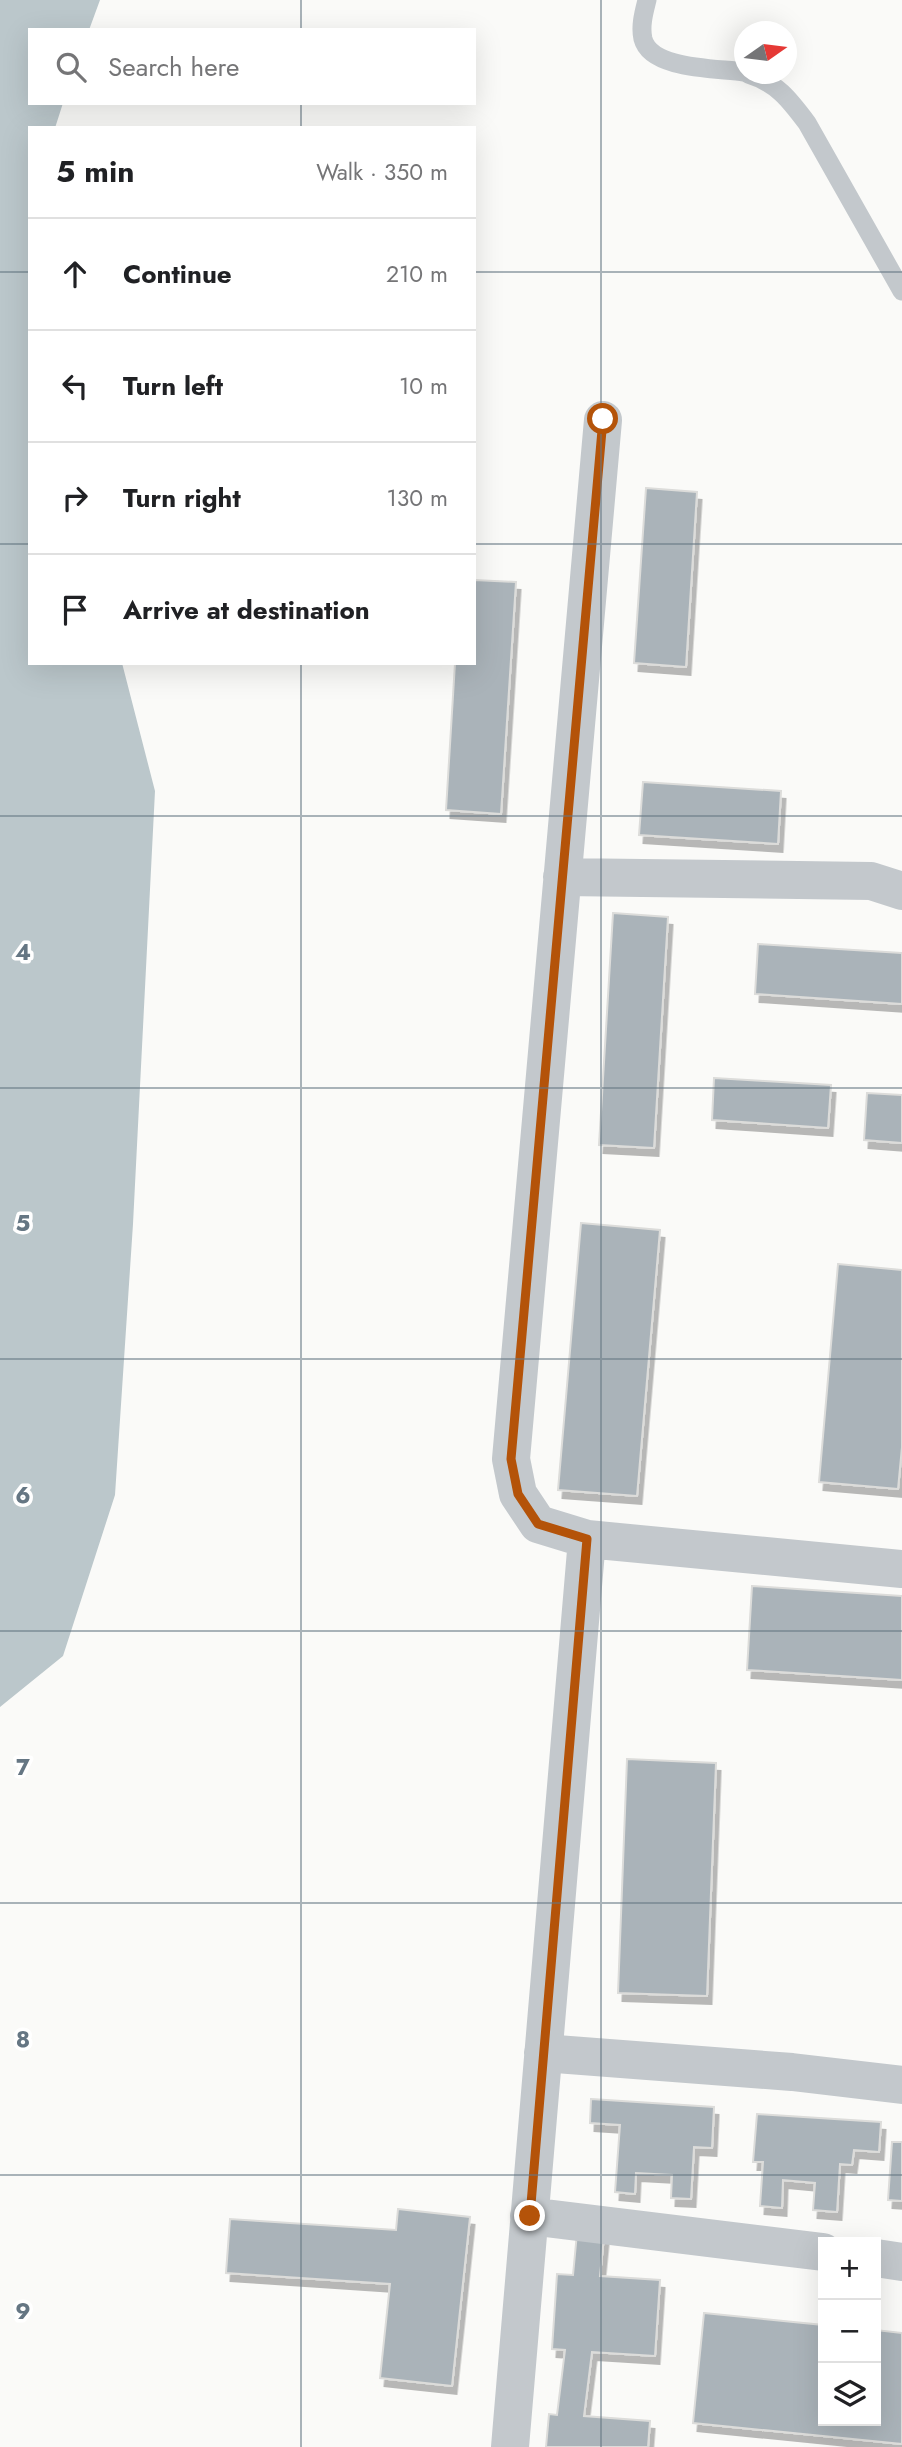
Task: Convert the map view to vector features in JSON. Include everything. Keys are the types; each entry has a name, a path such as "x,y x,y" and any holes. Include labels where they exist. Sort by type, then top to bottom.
{"street":[{"path":"603,419 511,1459 518,1494 538,1524 587,1539 902,1569"},
{"path":"562,877 871,881 902,891"},
{"path":"510,2447 587,1539"},
{"path":"544,2053 792,2072 902,2085"},
{"path":"530,2216 818,2251"},
{"path":"881,2259 902,2262"}],"lane":[{"path":"647,0 643,17 643,40 652,54 669,62 734,71"},
{"path":"772,84 789,99 807,122 902,291"}],"shaded area":[{"path":"0,0 100,0 90,28 28,28 28,105 62,105 56,126 28,126 28,665 123,665 155,791 133,1224 115,1495 63,1656 0,1707"}],"building":[{"path":"646,488 697,492 686,667 634,663"},
{"path":"476,580 516,582 501,814 446,810 455,665 476,665"},
{"path":"643,782 781,791 778,844 639,835"},
{"path":"613,913 668,917 654,1148 599,1145"},
{"path":"758,944 902,953 902,1004 755,994"},
{"path":"714,1078 831,1085 828,1128 712,1120"},
{"path":"867,1093 902,1095 902,1143 864,1140"},
{"path":"581,1223 660,1230 637,1496 558,1490"},
{"path":"838,1264 902,1270 902,1447 898,1489 819,1482"},
{"path":"752,1586 902,1596 902,1680 747,1670"},
{"path":"627,1759 716,1763 707,1996 618,1993"},
{"path":"591,2099 714,2107 712,2148 694,2147 691,2199 671,2198 672,2175 636,2173 635,2194 615,2192 620,2125 590,2123"},
{"path":"757,2114 881,2122 879,2152 854,2150 852,2165 840,2164 837,2212 813,2210 815,2183 783,2180 782,2208 760,2206 763,2162 753,2162"},
{"path":"892,2142 902,2142 902,2201 888,2200"},
{"path":"398,2209 470,2217 452,2386 380,2378 390,2284 226,2273 230,2219 396,2230"},
{"path":"577,2233 604,2236 600,2276 660,2280 655,2356 592,2352 584,2416 650,2421 648,2447 546,2447 549,2414 557,2415 565,2350 552,2349 557,2274 573,2275"},
{"path":"704,2313 818,2324 818,2426 881,2426 881,2331 902,2333 902,2444 693,2423"}],"route":[{"path":"530,2216 587,1539 538,1524 518,1494 511,1459 603,419"}]}
